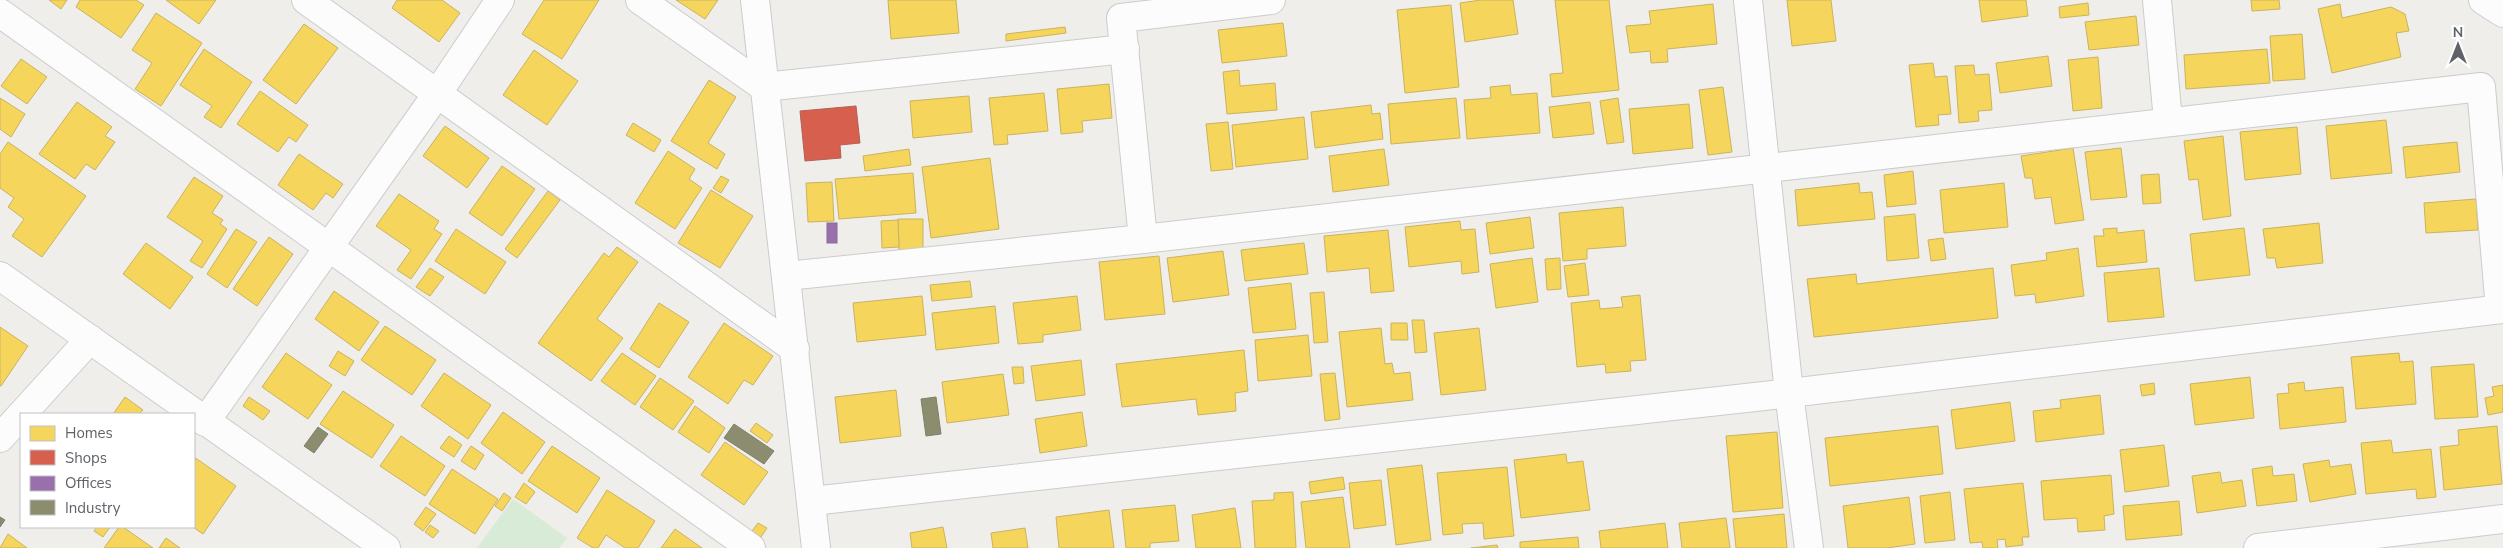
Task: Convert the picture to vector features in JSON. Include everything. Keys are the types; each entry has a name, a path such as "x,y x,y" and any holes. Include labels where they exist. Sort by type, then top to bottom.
{"street":[{"path":"306,0 795,349"},
{"path":"205,422 437,94 500,0"},
{"path":"640,0 764,87 1125,49"},
{"path":"755,0 816,548"},
{"path":"1143,239 1121,18 1271,0"},
{"path":"1748,0 1790,393 1809,548"},
{"path":"2157,0 2168,121"},
{"path":"2483,0 2503,13"},
{"path":"0,13 751,548"},
{"path":"787,276 1143,239 2168,121 2481,87 2502,309 1790,393 812,502"},
{"path":"0,276 193,413"},
{"path":"24,413 90,339"},
{"path":"195,415 386,548"},
{"path":"0,438 20,417"},
{"path":"2258,548 2503,519"}],"green space":[{"path":"513,499 567,538 559,548 477,548"}],"building: Homes":[{"path":"49,0 67,0 61,9"},
{"path":"80,0 136,0 144,5 121,38 76,7"},
{"path":"166,0 216,0 199,24"},
{"path":"397,0 442,0 460,13 439,42 392,8"},
{"path":"544,0 599,0 562,59 522,34"},
{"path":"676,0 718,0 705,19"},
{"path":"888,0 956,0 959,33 891,39"},
{"path":"1481,0 1513,0 1518,34 1465,42 1460,3"},
{"path":"1555,0 1609,0 1619,90 1552,97 1550,74 1563,73"},
{"path":"1787,0 1831,0 1836,41 1792,46"},
{"path":"1979,0 2026,0 2028,16 1982,22"},
{"path":"2251,0 2279,0 2280,9 2252,11"},
{"path":"2088,3 2089,15 2060,18 2059,7"},
{"path":"1713,4 1717,44 1667,49 1668,62 1651,63 1650,51 1630,53 1626,26 1651,24 1649,11"},
{"path":"2340,4 2342,18 2391,7 2405,14 2409,31 2396,33 2401,57 2332,73 2318,9"},
{"path":"1451,5 1459,87 1405,93 1397,10"},
{"path":"156,13 202,43 161,106 135,89 152,63 132,50"},
{"path":"2136,16 2139,45 2089,50 2085,22"},
{"path":"1283,23 1287,56 1222,63 1218,30"},
{"path":"304,24 338,48 296,104 263,80"},
{"path":"1065,27 1066,33 1006,41 1006,34"},
{"path":"2302,34 2305,79 2273,81 2270,36"},
{"path":"204,49 252,82 221,128 204,117 212,106 180,85"},
{"path":"2267,49 2270,83 2186,89 2184,55"},
{"path":"534,50 578,81 547,125 503,95"},
{"path":"2048,56 2052,86 2000,93 1996,63"},
{"path":"2098,57 2102,108 2073,111 2068,60"},
{"path":"21,59 47,77 27,104 1,86"},
{"path":"1933,63 1935,77 1947,76 1951,114 1938,115 1939,125 1916,127 1909,65"},
{"path":"1974,65 1975,75 1989,74 1992,110 1978,111 1979,121 1959,123 1955,66"},
{"path":"1239,70 1240,86 1275,83 1277,110 1227,114 1223,72"},
{"path":"709,80 736,97 708,143 725,154 717,169 671,141"},
{"path":"1109,84 1112,118 1082,121 1083,132 1061,134 1057,89"},
{"path":"1510,85 1511,95 1537,93 1540,133 1467,139 1464,100 1491,98 1490,87"},
{"path":"1723,87 1732,152 1708,155 1699,90"},
{"path":"260,91 308,125 296,142 289,137 278,152 237,124"},
{"path":"1044,93 1048,131 1007,135 1008,144 994,145 989,98"},
{"path":"969,96 972,132 913,138 910,101"},
{"path":"0,98 25,114 11,137 0,129"},
{"path":"1456,98 1460,138 1391,144 1388,104"},
{"path":"1618,98 1624,142 1607,144 1600,101"},
{"path":"77,102 112,127 105,136 115,142 95,170 86,164 75,179 39,154"},
{"path":"1590,102 1594,134 1553,138 1549,107"},
{"path":"1689,104 1693,148 1633,154 1629,109"},
{"path":"1371,105 1372,114 1380,113 1383,139 1315,148 1311,112"},
{"path":"1304,117 1308,159 1236,167 1232,125"},
{"path":"2386,120 2392,173 2331,179 2326,126"},
{"path":"1228,122 1233,169 1211,171 1206,124"},
{"path":"633,123 661,140 654,152 626,135"},
{"path":"445,126 489,158 467,188 423,156"},
{"path":"2297,127 2301,174 2245,180 2240,132"},
{"path":"2223,136 2231,216 2203,220 2198,179 2189,180 2184,141"},
{"path":"8,142 86,196 42,257 12,236 24,219 8,207 14,198 0,188 0,154"},
{"path":"2457,142 2460,172 2406,178 2403,147"},
{"path":"2073,148 2084,220 2055,224 2051,197 2035,199 2032,178 2025,178 2021,156"},
{"path":"2121,148 2127,197 2091,200 2085,152"},
{"path":"909,149 911,165 865,171 863,156"},
{"path":"1384,149 1389,185 1333,192 1329,156"},
{"path":"668,151 695,169 689,179 702,188 675,229 635,203"},
{"path":"299,154 343,184 333,198 326,193 313,210 278,185"},
{"path":"990,158 999,229 931,238 922,167"},
{"path":"502,166 535,189 502,236 469,213"},
{"path":"1913,171 1916,204 1887,207 1884,175"},
{"path":"913,173 916,213 839,219 835,179"},
{"path":"2159,174 2161,203 2143,204 2141,175"},
{"path":"721,176 729,180 721,193 713,188"},
{"path":"194,177 223,196 212,213 223,220 220,224 227,229 202,268 190,261 203,241 167,217"},
{"path":"832,182 834,221 808,222 806,183"},
{"path":"1859,183 1860,193 1872,192 1875,219 1798,226 1795,190"},
{"path":"2004,183 2008,227 1944,233 1940,190"},
{"path":"711,190 753,216 720,268 678,243"},
{"path":"548,191 560,200 517,258 505,249"},
{"path":"399,194 439,221 434,229 442,234 411,279 397,270 411,250 376,226"},
{"path":"2476,199 2478,230 2426,233 2424,203"},
{"path":"1623,207 1626,246 1587,249 1587,259 1563,261 1559,213"},
{"path":"1915,214 1919,258 1887,261 1884,217"},
{"path":"1530,217 1534,248 1490,254 1486,223"},
{"path":"898,219 923,219 923,250 899,251"},
{"path":"898,220 899,247 882,248 881,221"},
{"path":"1460,221 1461,230 1475,229 1479,272 1462,274 1461,261 1409,267 1405,227"},
{"path":"2319,223 2323,263 2277,268 2275,258 2267,258 2263,229"},
{"path":"2117,228 2117,233 2144,230 2147,262 2097,267 2094,236 2104,236 2103,229"},
{"path":"2244,228 2250,275 2195,281 2190,234"},
{"path":"236,229 257,242 227,288 207,274"},
{"path":"456,229 506,262 485,294 435,261"},
{"path":"1388,230 1394,291 1371,293 1369,268 1327,272 1324,236"},
{"path":"269,237 293,254 257,306 233,289"},
{"path":"1943,238 1946,259 1931,261 1928,240"},
{"path":"146,243 193,277 170,309 123,274"},
{"path":"1304,243 1308,274 1245,281 1241,250"},
{"path":"617,247 638,262 597,319 623,338 591,381 538,343 604,253 609,257"},
{"path":"2078,248 2084,296 2036,303 2035,294 2015,296 2011,265 2047,260 2046,253"},
{"path":"1223,251 1229,295 1173,302 1167,258"},
{"path":"1159,256 1165,314 1105,320 1099,262"},
{"path":"1532,258 1538,302 1496,308 1490,264"},
{"path":"1560,258 1561,289 1547,290 1545,259"},
{"path":"1585,263 1589,295 1568,297 1564,266"},
{"path":"430,268 444,277 430,296 416,287"},
{"path":"1993,268 1998,318 1814,337 1807,279 1856,274 1857,284"},
{"path":"2159,268 2164,317 2108,322 2104,273"},
{"path":"970,281 972,297 932,301 930,285"},
{"path":"1291,283 1296,329 1253,333 1248,288"},
{"path":"334,291 379,322 359,351 315,319"},
{"path":"1324,292 1328,342 1314,343 1310,293"},
{"path":"1640,295 1646,360 1630,361 1631,371 1606,373 1605,364 1577,367 1571,303 1599,300 1600,309 1623,307 1621,297"},
{"path":"922,296 926,335 857,342 853,303"},
{"path":"1077,296 1081,330 1043,335 1043,342 1018,344 1013,303"},
{"path":"659,303 689,322 659,368 630,349"},
{"path":"995,306 999,343 936,350 932,313"},
{"path":"1412,320 1424,320 1427,352 1415,353"},
{"path":"724,323 773,356 753,385 744,380 728,404 688,377"},
{"path":"1391,323 1407,323 1408,340 1391,340"},
{"path":"385,326 436,360 412,395 361,360"},
{"path":"0,327 28,346 1,386 0,386"},
{"path":"1381,328 1385,364 1392,363 1394,374 1410,372 1413,400 1347,407 1339,332"},
{"path":"1479,328 1486,390 1441,395 1434,333"},
{"path":"1308,335 1312,376 1258,381 1255,340"},
{"path":"1244,350 1248,391 1235,393 1236,411 1198,415 1196,399 1122,407 1116,364"},
{"path":"338,351 354,361 345,376 329,366"},
{"path":"286,353 332,385 308,419 262,387"},
{"path":"622,353 656,376 635,405 601,381"},
{"path":"2399,353 2400,362 2413,361 2416,404 2356,409 2351,357"},
{"path":"1081,360 1085,395 1036,401 1031,366"},
{"path":"2474,364 2478,417 2435,419 2431,367"},
{"path":"1012,367 1023,367 1024,383 1014,384"},
{"path":"444,373 491,405 468,439 421,406"},
{"path":"1335,373 1340,419 1325,421 1320,374"},
{"path":"1003,374 1009,415 947,423 942,382"},
{"path":"2250,377 2254,418 2195,425 2190,384"},
{"path":"660,378 694,401 673,430 640,407"},
{"path":"2304,382 2305,391 2343,387 2346,422 2280,429 2277,394 2289,393 2288,384"},
{"path":"2154,383 2155,394 2142,396 2140,385"},
{"path":"2503,385 2503,412 2488,415 2485,398 2494,396 2492,387"},
{"path":"896,390 901,436 840,443 835,397"},
{"path":"343,391 394,425 372,458 320,424"},
{"path":"2100,395 2104,434 2036,442 2033,411 2061,408 2060,400"},
{"path":"125,397 143,410 140,413 114,413"},
{"path":"249,397 270,411 263,420 243,406"},
{"path":"2010,402 2015,441 1956,449 1951,410"},
{"path":"695,406 725,428 709,453 678,432"},
{"path":"503,412 545,442 522,474 481,443"},
{"path":"1082,412 1087,446 1040,453 1035,419"},
{"path":"756,423 773,435 767,443 750,431"},
{"path":"1938,426 1943,474 1830,486 1825,438"},
{"path":"2497,426 2502,484 2444,490 2440,447 2459,445 2458,430"},
{"path":"1777,432 1783,508 1733,512 1726,436"},
{"path":"401,436 445,466 425,496 380,466"},
{"path":"449,436 462,445 454,457 440,448"},
{"path":"2391,440 2393,453 2431,449 2436,497 2417,499 2416,489 2366,494 2361,443"},
{"path":"725,442 768,472 744,505 701,475"},
{"path":"2164,445 2169,486 2125,492 2120,450"},
{"path":"471,446 484,455 475,470 461,461"},
{"path":"552,446 600,478 577,513 528,481"},
{"path":"1566,454 1567,463 1583,461 1590,510 1521,518 1514,460"},
{"path":"195,458 236,486 203,534 194,528"},
{"path":"2329,460 2330,467 2351,464 2356,494 2310,502 2303,464"},
{"path":"1422,465 1431,540 1396,545 1387,469"},
{"path":"2272,466 2273,476 2294,474 2297,501 2257,506 2252,469"},
{"path":"1507,467 1514,536 1484,539 1483,523 1462,524 1463,533 1443,535 1437,473"},
{"path":"452,469 498,499 475,534 429,504"},
{"path":"2220,472 2222,483 2242,480 2246,506 2197,513 2192,476"},
{"path":"2111,475 2114,514 2104,516 2105,530 2078,532 2077,518 2044,520 2041,481"},
{"path":"1343,477 1345,489 1311,494 1309,482"},
{"path":"1381,480 1386,525 1354,529 1349,483"},
{"path":"524,483 535,492 526,504 515,497"},
{"path":"2023,483 2029,537 2022,537 2023,545 2006,547 2005,539 1997,540 1998,548 1983,548 1982,542 1970,543 1964,489"},
{"path":"607,490 655,521 638,548 625,548 606,535 598,548 593,548 577,538"},
{"path":"1293,492 1296,548 1255,548 1252,501 1274,500 1274,493"},
{"path":"1950,492 1955,540 1925,543 1920,496"},
{"path":"504,493 511,498 502,511 495,506"},
{"path":"1343,497 1350,548 1306,548 1301,502"},
{"path":"1909,497 1915,544 1887,548 1848,548 1843,506"},
{"path":"2179,501 2182,535 2126,540 2123,506"},
{"path":"1175,505 1179,541 1150,543 1150,548 1126,548 1122,510"},
{"path":"426,507 436,514 423,531 414,524"},
{"path":"1235,508 1241,548 1196,548 1192,515"},
{"path":"1109,510 1114,548 1059,548 1056,517"},
{"path":"1784,514 1787,548 1736,548 1733,519"},
{"path":"1726,518 1730,548 1682,548 1679,523"},
{"path":"758,523 767,528 761,537 752,531"},
{"path":"1665,523 1668,548 1601,548 1599,531"},
{"path":"430,525 439,531 433,538 425,532"},
{"path":"943,527 947,548 912,548 910,533"},
{"path":"96,528 109,528 103,537 94,531"},
{"path":"118,528 124,528 153,548 104,548"},
{"path":"1025,528 1028,548 993,548 991,533"},
{"path":"675,529 702,548 661,548"},
{"path":"8,534 27,548 0,548"},
{"path":"1578,537 1579,548 1520,548 1520,542"},
{"path":"166,538 180,548 159,548"},
{"path":"1497,545 1498,548 1471,548"}],"building: Shops":[{"path":"856,106 860,143 840,145 841,158 805,161 800,111"}],"building: Offices":[{"path":"827,223 837,223 837,243 827,243"}],"building: Industry":[{"path":"936,397 941,434 926,436 921,399"},
{"path":"734,424 774,451 764,464 724,438"},
{"path":"318,427 328,434 314,453 304,446"},
{"path":"0,517 5,520 0,527"}]}
